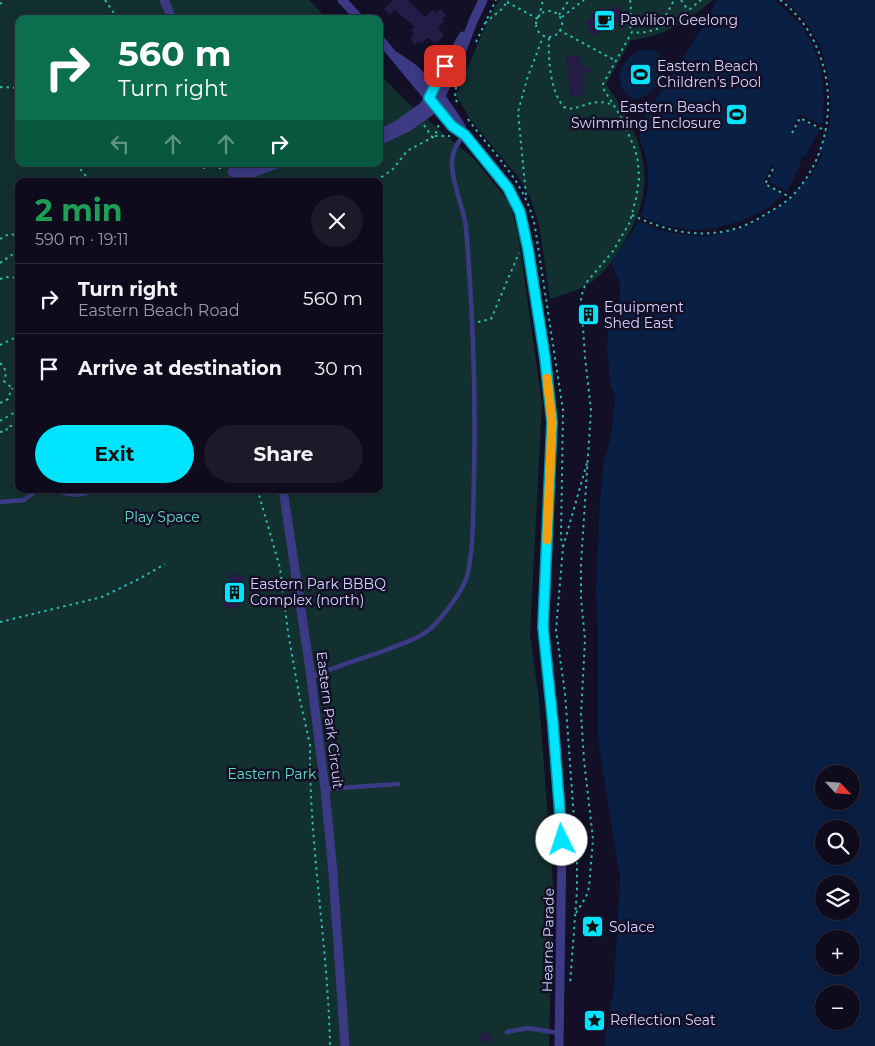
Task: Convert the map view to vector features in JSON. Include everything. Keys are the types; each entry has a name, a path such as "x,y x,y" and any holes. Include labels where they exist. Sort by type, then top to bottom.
{"street":[{"path":"164,0 170,15"},
{"path":"342,0 356,15"},
{"path":"383,139 408,127 436,106 457,63 483,0"},
{"path":"383,132 394,127 424,106 474,19"},
{"path":"383,42 395,56"},
{"name":"Hearne Parade","path":"395,56 414,69 441,96 449,114 508,188 522,220 528,249 545,358 552,422 543,627 562,840 559,1046"},
{"name":"Hearne Parade","path":"395,56 406,73 436,106 449,114"},
{"path":"231,174 248,167"},
{"path":"231,174 263,167"},
{"name":"Eastern Park Circuit","path":"284,493 311,677 325,789 345,1046"}],"lane":[{"path":"311,677 420,636 439,619 456,598 466,580 473,521 475,418 466,223 455,190 453,175 458,143 465,135"},
{"path":"0,502 24,500 34,493"},
{"path":"61,493 80,495 85,493"},
{"path":"325,789 398,784"},
{"path":"507,1032 527,1028 560,1033"}],"path":[{"path":"0,4 5,0"},
{"path":"105,0 115,15"},
{"path":"472,50 496,0"},
{"path":"543,0 537,30 543,37 549,38 554,36 559,30 560,16 569,0"},
{"path":"560,16 584,0"},
{"path":"575,915 584,901 589,887 593,839 581,714 585,640 581,605 581,572 591,410 581,316 582,292 586,283 613,251 625,232 632,215 638,190 638,162 632,139 616,107 604,90 603,84 632,32 628,21 631,11 630,0"},
{"path":"659,28 674,0"},
{"path":"681,0 688,10"},
{"path":"632,32 644,33 659,28 701,0"},
{"path":"632,215 652,225 680,232 700,234 720,232 742,227 760,218 790,197 802,184 814,163 826,131 828,108 827,82 818,49 806,26 780,0"},
{"path":"484,24 503,8 508,1 539,18"},
{"path":"539,18 548,11 553,11 560,16"},
{"path":"559,30 616,61"},
{"path":"464,114 514,176 526,196 518,112 527,79 543,37"},
{"path":"549,38 549,57 553,81 557,98 562,105 572,109 584,104 598,102 609,103 616,107"},
{"path":"380,178 393,169 407,151 435,136 441,119 459,108 455,93 457,83"},
{"path":"0,87 15,88"},
{"path":"792,133 800,118 826,131"},
{"path":"78,167 88,178"},
{"path":"218,167 231,174"},
{"path":"773,169 765,184 790,197"},
{"path":"0,239 8,234 15,235"},
{"path":"471,323 491,319 519,251 528,249"},
{"path":"0,263 15,253"},
{"path":"0,279 15,278"},
{"path":"0,345 15,338"},
{"path":"0,362 7,374 4,381 0,383"},
{"path":"4,381 15,389"},
{"path":"0,403 8,399 12,388"},
{"path":"0,421 15,412"},
{"path":"0,432 6,431 8,426 15,426"},
{"path":"562,547 588,461"},
{"path":"260,493 280,568 288,632 300,700 310,742 309,789 330,1046"},
{"path":"0,622 102,597 165,564"}],"green space":[{"name":"Eastern Park","path":"0,0 309,0 323,15 15,15 15,167 383,167 383,77 406,101 475,160 508,201 517,227 542,403 530,635 539,700 553,884 549,1046 0,1046"},
{"path":"499,0 713,0 695,14 665,32 643,39 631,40 606,84 619,103 637,140 643,159 645,178 643,197 637,218 626,239 603,272 584,287 550,299 539,224 530,197 518,177 470,119 456,95 488,20"}],"water":[{"path":"717,0 875,0 875,1046 604,1046 614,988 620,878 598,739 596,589 604,461 611,436 615,398 610,383 607,344 611,313 620,304 620,284 611,262 636,225 646,199 648,169 639,134 642,121 704,25"},
{"name":"Eastern Beach Children's Pool","path":"648,49 657,52 662,59 661,77 649,93 642,98 633,99 625,93 621,85 619,77 621,70 631,56 639,51"}],"pier":[{"path":"775,0 785,0 804,19 820,45 827,70 831,97 830,122 820,152 823,154 810,178 808,177 791,198 770,213 752,224 734,230 706,236 685,235 660,230 636,220 638,215 663,225 691,230 715,228 741,221 766,209 783,196 782,193 763,183 772,165 776,168 769,181 787,191 801,164 799,163 803,156 805,157 820,129 801,119 793,134 790,132 800,114 819,124 823,123 824,97 821,70 813,46 802,26"}],"building":[{"path":"393,0 408,0 425,17 433,10 436,13 440,9 446,15 442,19 444,21 438,27 444,36 435,44 428,38 421,44 419,42 415,45 410,39 414,34 411,30 415,27 395,10 390,15 384,9"},
{"path":"618,5 624,16 620,18 620,21 593,35 585,21 593,17 591,14 603,7 605,11"},
{"path":"580,54 582,66 593,70 583,75 584,95 570,96 566,56"},
{"name":"Eastern Park BBBQ Complex (north)","path":"231,573 245,577 237,610 223,606"},
{"path":"482,1032 491,1034 488,1043 479,1040"}],"slow traffic":[{"path":"547,378 552,422 547,540"}],"place":[{"name":"Pavilion Geelong","path":"604,20"},
{"name":"Eastern Beach Children's Pool","path":"641,74"},
{"name":"Eastern Beach Swimming Enclosure","path":"737,115"},
{"name":"Equipment Shed East","path":"588,315"},
{"name":"Eastern Park BBBQ Complex (north)","path":"234,592"},
{"name":"Solace","path":"593,927"},
{"name":"Reflection Seat","path":"594,1020"}],"route":[{"path":"445,66 429,98 452,126 465,135 508,188 516,203 522,220 528,249 545,358 552,422 543,627 562,840"}],"park label":[{"name":"Play Space","path":"162,517"}]}
